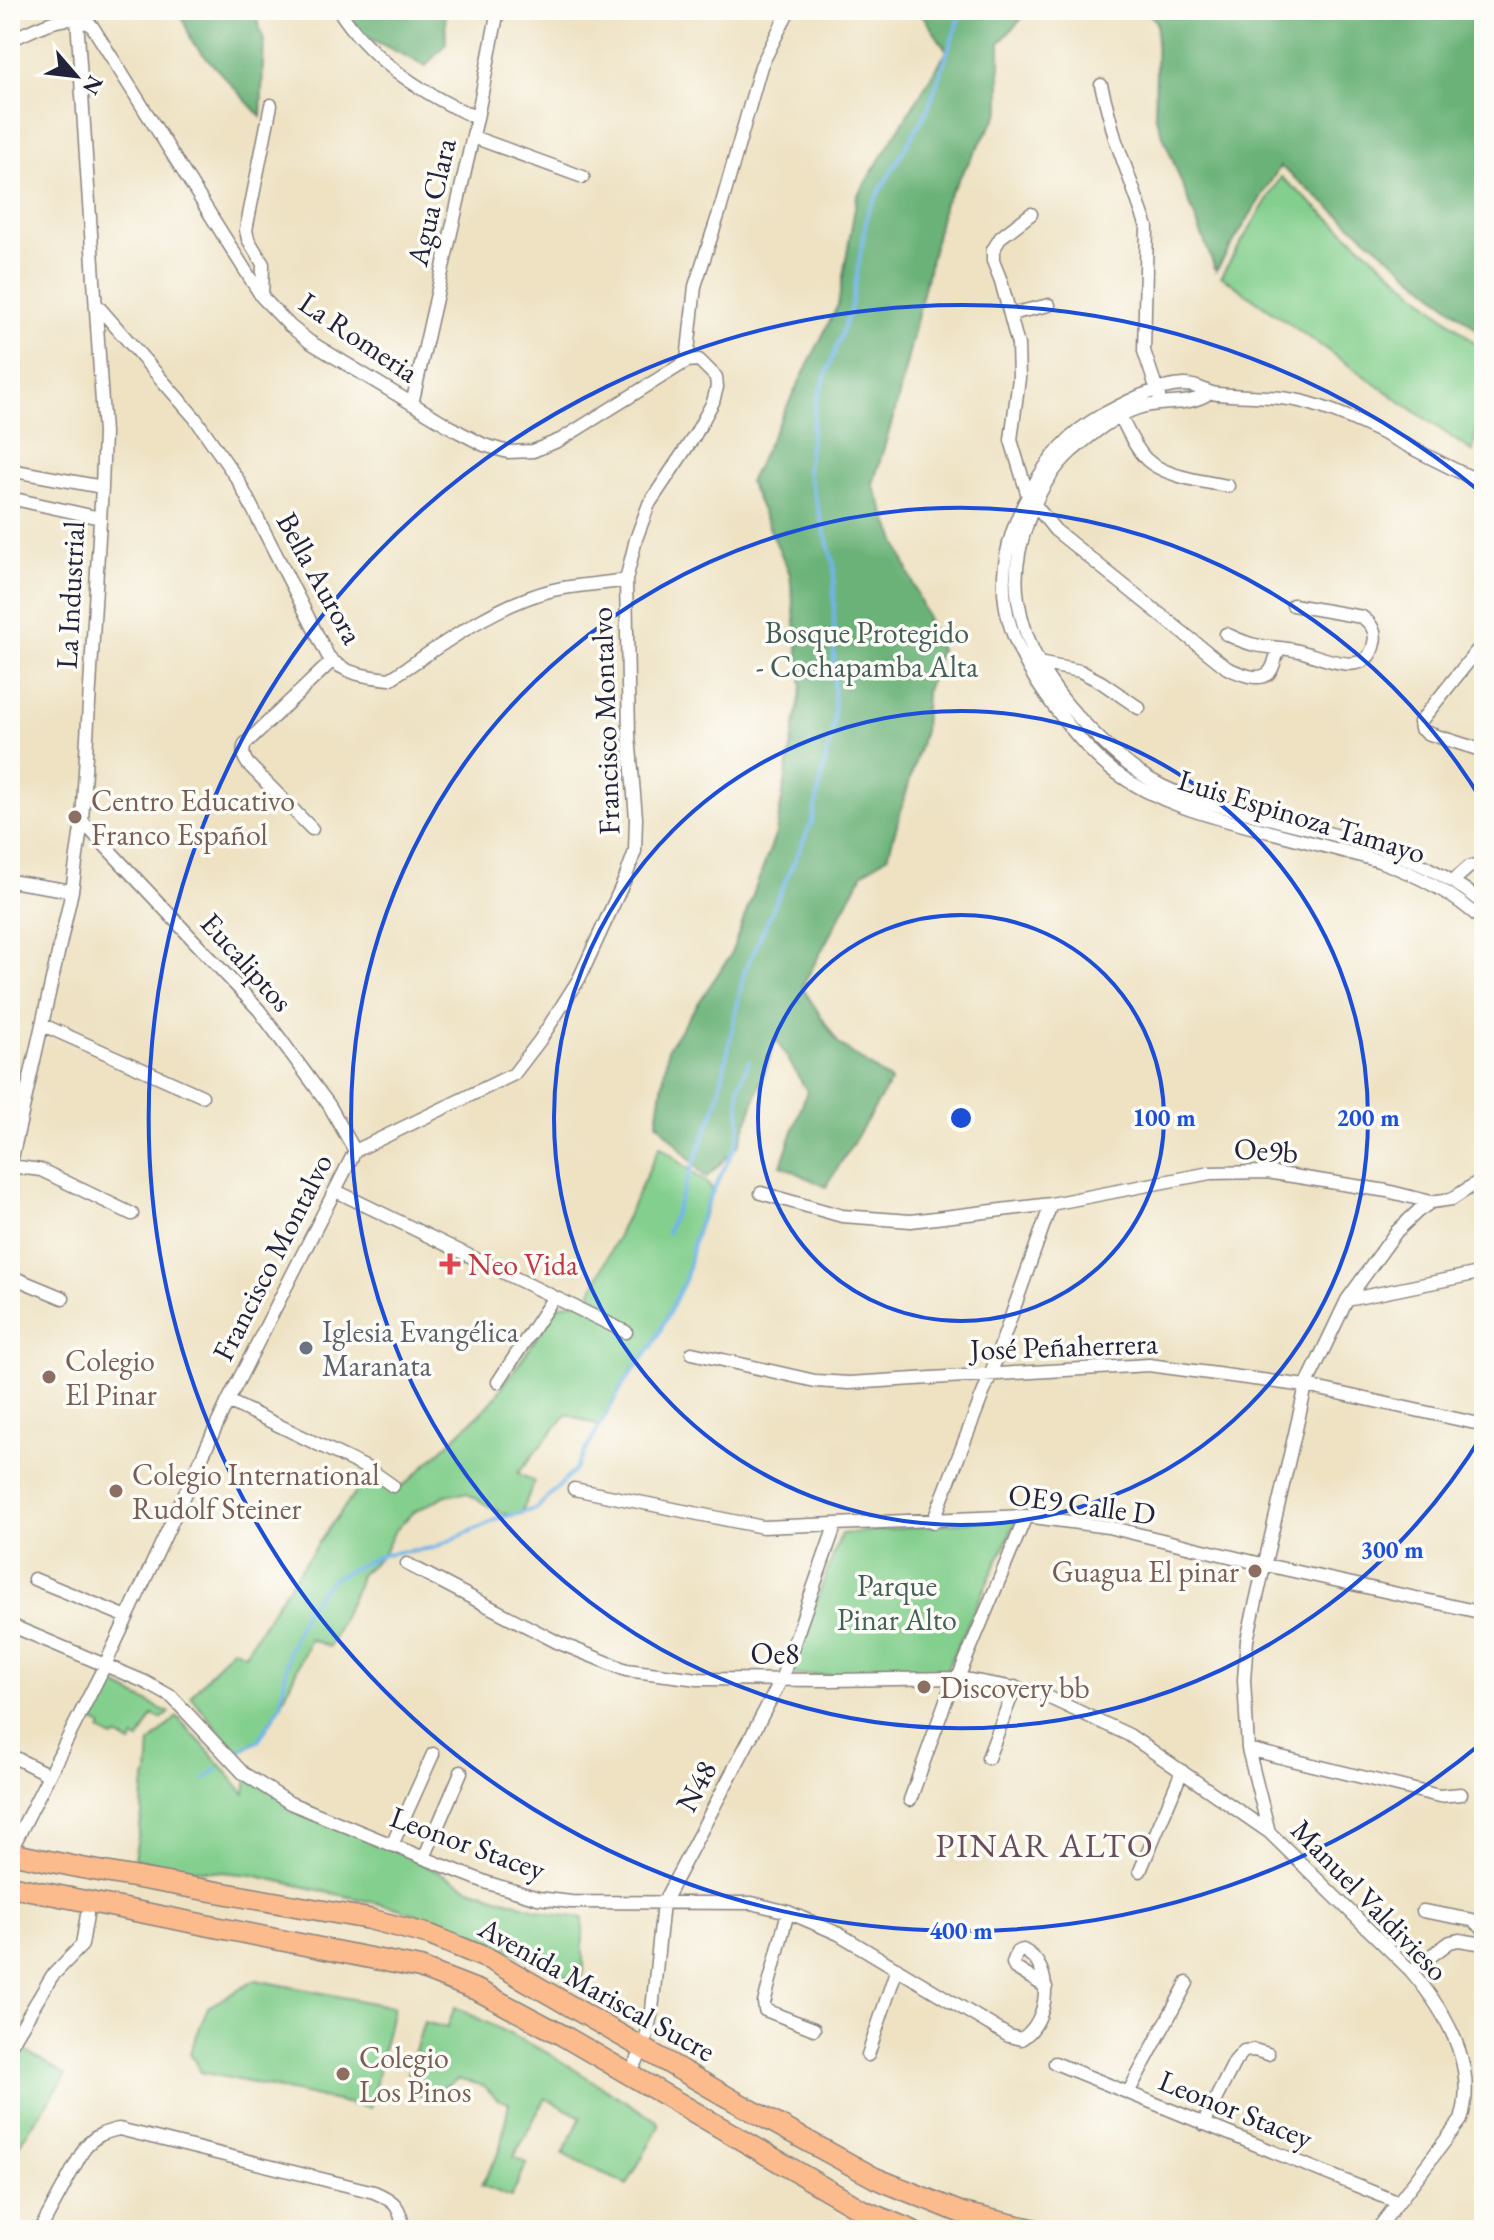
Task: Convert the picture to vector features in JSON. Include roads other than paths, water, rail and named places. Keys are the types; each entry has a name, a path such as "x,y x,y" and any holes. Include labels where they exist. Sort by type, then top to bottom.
{"main road":[{"name":"Avenida Mariscal Sucre","path":"10,1852 82,1868 369,1919 430,1935 491,1960 729,2098 875,2178 962,2213 1036,2230"},
{"name":"Avenida Mariscal Sucre","path":"10,1886 420,1968 479,1991 562,2035 862,2210 911,2230"}],"street":[{"path":"339,10 349,27 395,71 420,89 477,118"},
{"name":"Agua Clara","path":"412,404 473,137 498,10"},
{"path":"687,361 695,286 761,66 789,10"},
{"path":"10,40 61,19 77,18"},
{"name":"La Romeria","path":"77,18 92,26 262,297 310,342 484,445 508,452 533,451 560,440 687,361"},
{"name":"La Industrial","path":"10,1166 72,891 82,821 102,487 104,433 77,18"},
{"path":"1101,85 1115,138 1147,227 1144,351 1161,403"},
{"path":"262,297 263,264 246,230 271,105"},
{"path":"473,137 583,177"},
{"path":"1031,214 1001,237 993,250 993,261 1018,345 1019,367 1011,440 1031,501 1055,530 1227,668 1249,677 1264,676 1272,670 1280,648"},
{"name":"Bella Aurora","path":"96,303 195,418 238,480 332,661 346,670 370,678 390,679 493,614 524,599 554,590 626,580"},
{"path":"1011,314 1049,305"},
{"name":"Francisco Montalvo","path":"10,1852 105,1665 228,1401 355,1151 514,1074 579,979 625,879 635,851 636,818 629,735 626,580 649,504 713,402 716,377 699,360 687,361"},
{"name":"Luis Espinoza Tamayo","path":"1209,393 1200,387 1175,386 1157,390 1118,412 1069,453 1031,501 1021,541 1016,590 1032,664 1044,674 1076,715 1138,772 1181,794 1403,869 1441,889 1484,922"},
{"name":"Luis Espinoza Tamayo","path":"1118,412 1196,399 1209,393 1306,402 1391,435 1484,483"},
{"path":"1118,412 1126,431 1147,460 1192,480 1228,486"},
{"path":"10,470 102,487"},
{"path":"10,498 100,518"},
{"path":"1226,634 1256,645 1297,650 1333,663 1351,664 1368,656 1374,645 1373,628 1362,617 1293,605"},
{"path":"1484,642 1420,722 1427,733 1484,751"},
{"path":"312,829 244,760 243,749 250,738 332,661"},
{"path":"1032,664 1080,671 1139,708"},
{"name":"Eucaliptos","path":"82,821 259,1010 329,1105 355,1151"},
{"name":"Luis Espinoza Tamayo","path":"1280,828 1380,848 1407,858 1453,881 1484,904"},
{"path":"1453,881 1469,867 1484,862"},
{"path":"10,881 72,891"},
{"path":"43,1025 202,1096"},
{"path":"10,1166 41,1170 132,1214"},
{"name":"Oe9b","path":"1051,1204 1210,1173 1267,1172 1387,1191 1431,1202"},
{"path":"1431,1202 1452,1199 1484,1178"},
{"path":"336,1191 626,1332"},
{"path":"761,1193 842,1216 911,1221 1051,1204 991,1373 933,1522"},
{"name":"Manuel Valdivieso","path":"1377,2230 1461,2120 1466,2081 1460,2050 1445,2021 1411,1971 1269,1832 1248,1749 1244,1680 1247,1640 1306,1386 1347,1300 1396,1232 1431,1202"},
{"path":"1347,1300 1484,1272"},
{"path":"10,1276 63,1298"},
{"path":"498,1382 554,1297"},
{"name":"José Peñaherrera","path":"692,1353 829,1382 849,1383 1149,1365 1306,1386 1484,1425"},
{"path":"228,1401 369,1469 393,1486"},
{"name":"OE9 Calle D","path":"574,1489 752,1526 779,1528 1026,1516 1108,1527 1484,1613"},
{"path":"910,1800 956,1678 1026,1516"},
{"name":"N48","path":"629,2075 644,2048 652,2010 663,1903 781,1680 835,1526"},
{"name":"Oe8","path":"407,1564 557,1642 626,1670 698,1679 956,1678 1037,1692 1129,1735 1269,1832"},
{"path":"34,1579 127,1617"},
{"name":"Leonor Stacey","path":"10,1625 145,1682 172,1697 243,1773 290,1803 488,1883 538,1898 571,1902 752,1903 788,1912 839,1934 1009,2036 1021,2039 1030,2033 1045,2000 1046,1987"},
{"path":"988,1758 1015,1687"},
{"path":"1248,1749 1439,1796 1461,1794"},
{"path":"392,1845 433,1754"},
{"path":"10,1755 49,1775"},
{"path":"1140,1871 1182,1771"},
{"path":"424,1858 461,1772"},
{"path":"1423,1911 1472,1920 1484,1929"},
{"path":"788,1912 764,2003 765,2010 814,2029"},
{"path":"10,2046 52,1976 82,1945 87,1915"},
{"path":"1411,1971 1450,1942 1459,1940 1484,1944"},
{"path":"868,2055 897,1968"},
{"path":"1128,2093 1187,1983"},
{"path":"1203,2124 1235,2061 1244,2051 1268,2054"},
{"name":"Leonor Stacey","path":"1055,2063 1397,2202"},
{"path":"40,2230 85,2147 94,2137 119,2129 374,2192 392,2200 402,2214 403,2230"}],"waterway":[{"path":"667,1233 717,1103 744,973 812,822 834,722 834,565 807,469 816,402 851,308 868,211 928,109 962,10"},
{"path":"233,1755 259,1740 281,1705 289,1650 306,1608 332,1579 383,1554 433,1548 500,1518 536,1509 574,1471 625,1381 653,1345 686,1278 704,1209 737,1143 740,1127 739,1086 749,1061"},
{"path":"205,1779 218,1768"}],"place":[{"name":"Centro Educativo Franco Español","path":"75,817"},
{"name":"Neo Vida","path":"450,1264"},
{"name":"Iglesia Evangélica Maranata","path":"306,1348"},
{"name":"Colegio El Pinar","path":"49,1377"},
{"name":"Colegio International Rudolf Steiner","path":"116,1491"},
{"name":"Guagua El pinar","path":"1255,1571"},
{"name":"Discovery bb","path":"924,1687"},
{"name":"Colegio Los Pinos","path":"343,2074"}],"district":[{"name":"PINAR ALTO","path":"1045,1845"}],"park label":[{"name":"Bosque Protegido - Cochapamba Alta","path":"867,649"},
{"name":"Parque Pinar Alto","path":"897,1602"}]}
